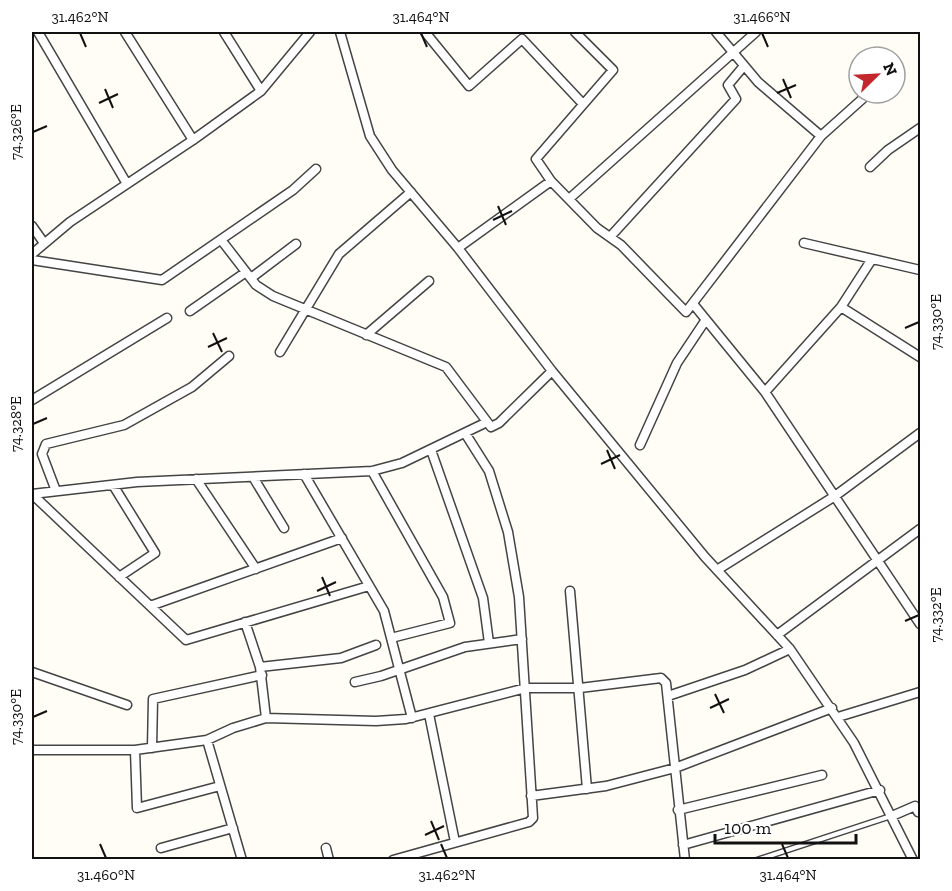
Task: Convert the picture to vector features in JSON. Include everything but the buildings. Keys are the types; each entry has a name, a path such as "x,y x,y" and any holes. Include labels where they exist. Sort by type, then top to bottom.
{"street":[{"path":"38,32 127,184"},
{"path":"125,32 193,140"},
{"path":"224,32 261,91"},
{"path":"340,32 370,136 392,170 459,248 552,371 717,570 790,649 838,717 879,790 912,860"},
{"path":"425,32 469,86 522,39 583,104"},
{"path":"575,32 613,70 536,159 550,181 597,228 621,244 687,312 694,306 821,136 856,105"},
{"path":"716,32 743,67 821,136"},
{"path":"568,199 731,51 756,32"},
{"path":"32,254 70,222 193,140 261,91 304,34"},
{"path":"610,237 736,99 728,86 743,67"},
{"path":"870,167 888,150 921,128"},
{"path":"32,260 162,280 222,241 293,190 316,169"},
{"path":"459,248 550,181"},
{"path":"280,352 303,309 339,254 411,192"},
{"path":"32,226 44,243"},
{"path":"222,241 248,275 273,296 446,367 485,423 491,427 496,426 552,371"},
{"path":"804,243 921,270"},
{"path":"190,311 296,244"},
{"path":"765,392 841,307 872,259"},
{"path":"366,334 429,281"},
{"path":"694,306 765,392 921,624"},
{"path":"841,307 921,357"},
{"path":"32,400 167,318"},
{"path":"640,445 677,363 705,321"},
{"path":"56,491 42,454 46,444 124,425 192,387 229,356"},
{"path":"32,494 196,479 387,469 485,423"},
{"path":"393,860 532,820 519,597 508,532 489,471 465,433"},
{"path":"717,570 835,496 921,433"},
{"path":"431,450 483,598 489,644"},
{"path":"372,471 443,597 450,623 391,638"},
{"path":"304,474 384,611 412,718"},
{"path":"253,477 284,528"},
{"path":"196,479 256,569"},
{"path":"112,485 155,553 119,577"},
{"path":"32,494 186,640 369,586"},
{"path":"777,635 921,529"},
{"path":"150,606 342,538"},
{"path":"570,591 587,789"},
{"path":"245,622 261,671 266,718"},
{"path":"355,682 399,670 465,646 522,639"},
{"path":"152,748 153,699 261,671 341,658 376,645"},
{"path":"668,696 745,670 790,649"},
{"path":"32,672 127,705"},
{"path":"32,750 135,750 207,740 266,718 376,721 412,718 526,688 580,688 661,678 666,683 668,696 678,810 685,860"},
{"path":"838,717 921,692"},
{"path":"531,795 587,789 675,768 832,708"},
{"path":"429,714 455,842"},
{"path":"207,740 242,860"},
{"path":"135,750 137,808 220,786"},
{"path":"678,810 822,775"},
{"path":"683,845 879,790"},
{"path":"892,816 915,806 918,812 921,811"},
{"path":"161,848 233,828"},
{"path":"326,848 329,860"}],"lane":[{"path":"757,860 892,816"}]}
